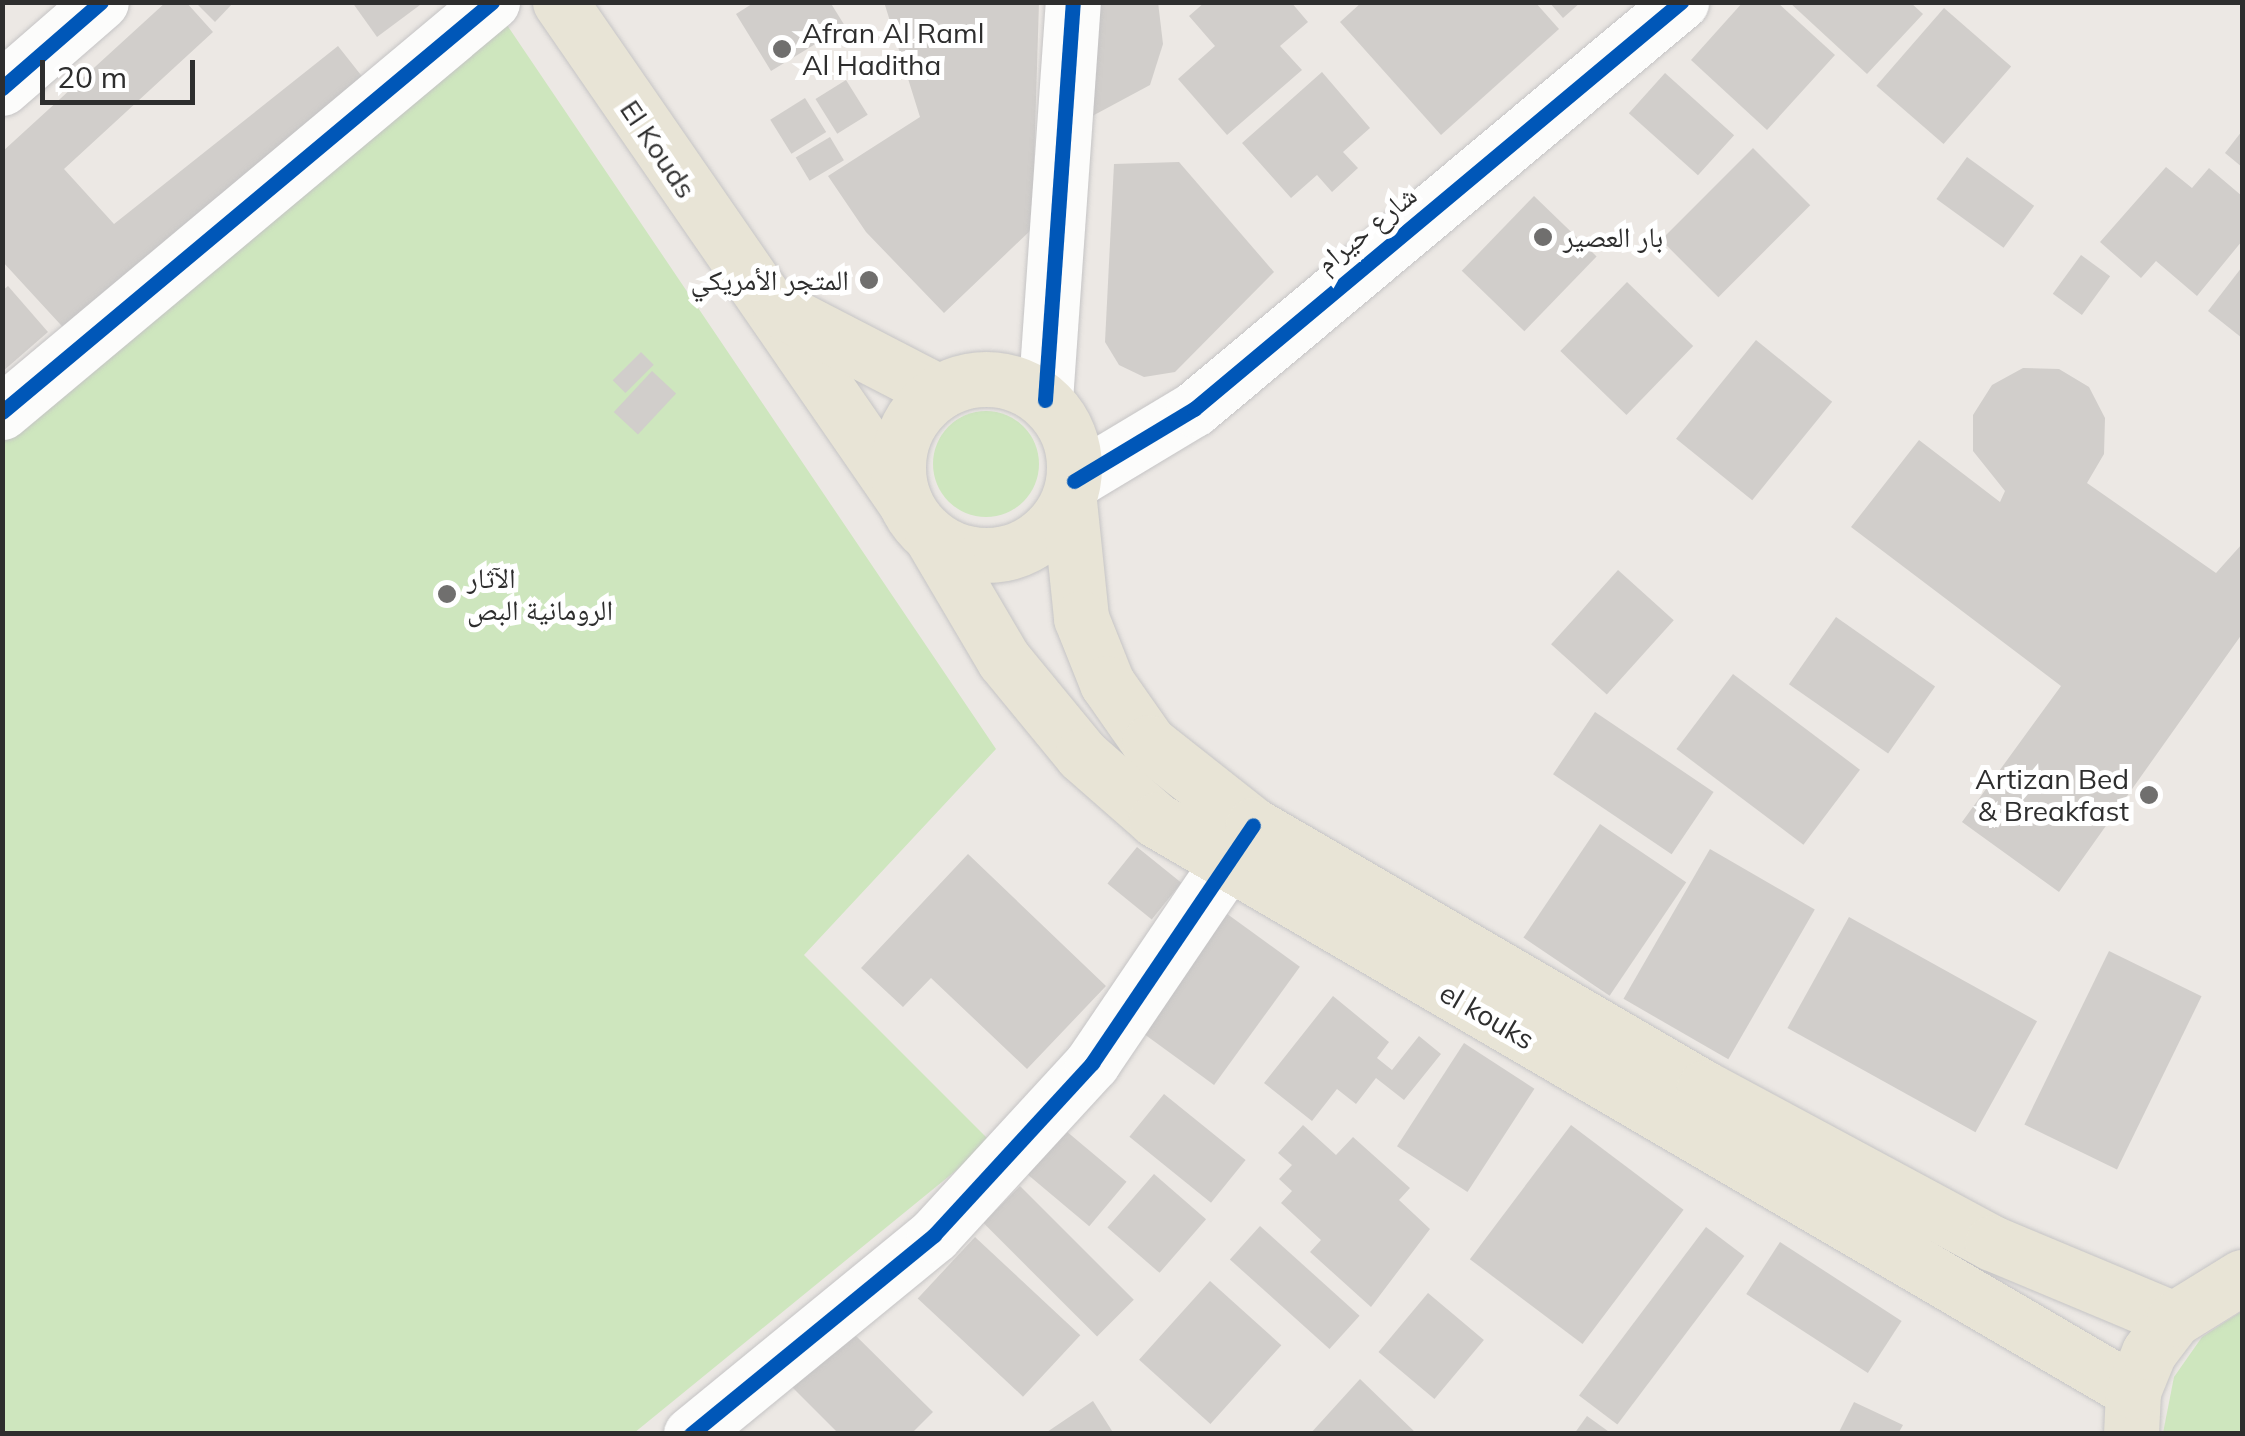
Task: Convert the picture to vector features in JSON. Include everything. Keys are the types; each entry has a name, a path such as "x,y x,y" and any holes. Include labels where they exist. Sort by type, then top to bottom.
{"main road":[{"name":"El Kouds","path":"560,2 756,295 918,520"},
{"path":"756,295 842,349 939,392"},
{"path":"974,379 1012,381 1044,400 1069,437 1072,491 1026,548 994,556 918,520 902,441 939,392 974,379"},
{"name":"el kouks","path":"1072,491 1081,618 1107,684 1149,742 1240,847 1992,1243 2174,1319"},
{"name":"el kouks","path":"918,520 1004,660 1082,755 1240,847 2132,1412"},
{"path":"2132,1412 2174,1319 2242,1277"}],"street":[{"path":"6,80 101,2"},
{"path":"2,412 492,2"},
{"path":"1044,400 1073,2"},
{"name":"شارع حيرام","path":"1072,491 1194,409 1681,2"},
{"path":"691,1434 934,1235 1092,1063 1240,847"}],"green space":[{"name":"الآثار الرومانية البص","path":"503,19 996,749 804,955 991,1142 634,1433 3,1434 3,438"},
{"path":"986,411 1006,415 1024,426 1035,444 1039,464 1035,484 1024,502 1006,513 986,517 966,513 948,502 937,484 933,464 937,444 948,426 966,415"},
{"path":"2242,1311 2242,1433 2163,1433 2174,1377 2202,1337"}],"building":[{"path":"166,2 186,2 213,32 64,169 114,224 338,46 372,89 71,336 2,261 2,152"},
{"path":"195,2 234,2 215,22"},
{"path":"352,2 424,2 377,37"},
{"name":"Afran Al Raml Al Haditha","path":"755,2 830,2 845,26 771,71 736,14"},
{"path":"884,2 1039,2 1032,229 944,313 866,232 828,176 920,117"},
{"path":"1086,2 1158,2 1163,44 1150,85 1083,121"},
{"path":"1205,2 1291,2 1308,22 1280,46 1302,70 1227,135 1178,79 1215,46 1189,16"},
{"path":"1362,2 1535,2 1559,29 1441,135 1340,22"},
{"path":"1549,2 1581,2 1563,18"},
{"path":"1743,2 1777,2 1835,55 1767,130 1691,60"},
{"path":"1789,2 1910,2 1923,14 1867,74"},
{"path":"1944,8 2011,66 1944,144 1876,86"},
{"path":"1322,72 1370,128 1343,152 1358,168 1332,192 1317,175 1291,198 1242,143"},
{"path":"1665,73 1734,135 1698,175 1629,113"},
{"path":"846,80 868,115 837,134 815,99"},
{"path":"805,98 826,132 791,154 770,120"},
{"path":"2242,131 2242,167 2225,153"},
{"path":"830,137 844,160 810,181 796,158"},
{"path":"1753,148 1810,205 1718,297 1661,240"},
{"path":"1967,157 2034,206 2004,248 1936,199"},
{"path":"1179,162 1274,272 1175,372 1144,377 1119,365 1105,342 1114,164"},
{"path":"2166,167 2192,188 2209,168 2242,196 2242,241 2197,296 2156,261 2141,278 2100,242"},
{"path":"1534,196 1597,256 1524,331 1462,271"},
{"path":"2081,255 2110,276 2082,315 2053,294"},
{"path":"2242,267 2242,338 2208,311"},
{"path":"1627,282 1693,346 1626,415 1560,351"},
{"path":"8,286 48,332 2,372 2,291"},
{"path":"1756,340 1832,402 1752,500 1676,439"},
{"path":"641,352 654,365 625,393 613,380"},
{"path":"2023,368 2059,369 2089,387 2105,418 2104,454 2087,483 2216,573 2242,544 2242,634 2059,892 1962,822 2061,686 1851,527 1919,440 2000,502 2005,491 1973,451 1973,415 1992,385"},
{"path":"652,371 676,394 638,434 614,412"},
{"path":"1618,570 1674,620 1607,694 1551,644"},
{"path":"1836,617 1935,686 1888,754 1789,684"},
{"path":"1733,674 1860,770 1803,845 1676,749"},
{"path":"1595,712 1714,792 1672,854 1553,774"},
{"path":"1600,824 1686,882 1610,996 1523,938"},
{"path":"1137,847 1181,883 1152,919 1107,884"},
{"path":"1710,849 1815,910 1728,1059 1624,999"},
{"path":"968,854 1106,986 1027,1069 931,978 903,1007 861,968"},
{"path":"1219,908 1300,967 1214,1085 1133,1026"},
{"path":"1849,917 2037,1021 1975,1132 1787,1028"},
{"path":"2109,951 2202,996 2117,1170 2024,1124"},
{"path":"1333,996 1389,1042 1377,1058 1392,1070 1419,1036 1441,1054 1404,1100 1376,1078 1356,1104 1337,1089 1312,1121 1264,1083"},
{"path":"1464,1043 1534,1089 1467,1192 1397,1146"},
{"path":"1164,1094 1246,1160 1211,1203 1129,1137"},
{"path":"1053,1120 1127,1182 1089,1226 1016,1164"},
{"path":"1303,1125 1336,1155 1353,1137 1410,1188 1399,1200 1430,1229 1371,1307 1310,1252 1321,1240 1281,1203 1292,1191 1279,1179 1292,1165 1278,1153"},
{"path":"1571,1125 1684,1210 1583,1344 1470,1259"},
{"path":"1154,1174 1206,1219 1159,1273 1107,1228"},
{"path":"1020,1186 1134,1300 1097,1337 983,1223"},
{"path":"1260,1226 1360,1316 1329,1349 1230,1259"},
{"path":"1706,1227 1744,1256 1617,1424 1579,1396"},
{"path":"975,1237 1080,1335 1023,1397 918,1298"},
{"path":"1780,1242 1902,1321 1868,1373 1746,1294"},
{"path":"1210,1281 1281,1345 1210,1424 1139,1360"},
{"path":"1428,1293 1484,1340 1434,1399 1379,1352"},
{"path":"847,1327 933,1412 911,1434 839,1434 790,1385"},
{"path":"1360,1379 1417,1434 1310,1434"},
{"path":"1093,1401 1114,1434 1044,1434"},
{"path":"1854,1402 1903,1425 1898,1434 1838,1434"},
{"path":"1587,1416 1612,1434 1574,1434"}],"cycle path":[{"path":"2,88 101,2"},
{"path":"2,412 492,2"},
{"path":"1045,400 1073,2"},
{"path":"1074,481 1194,409 1681,2"},
{"path":"691,1434 934,1235 1092,1063 1253,825"}],"place":[{"name":"Afran Al Raml Al Haditha","path":"782,49"},
{"name":"بار العصير","path":"1543,237"},
{"name":"المتجر الأمريكي","path":"869,280"},
{"name":"الآثار الرومانية البص","path":"447,594"},
{"name":"Artizan Bed & Breakfast","path":"2149,795"}]}
